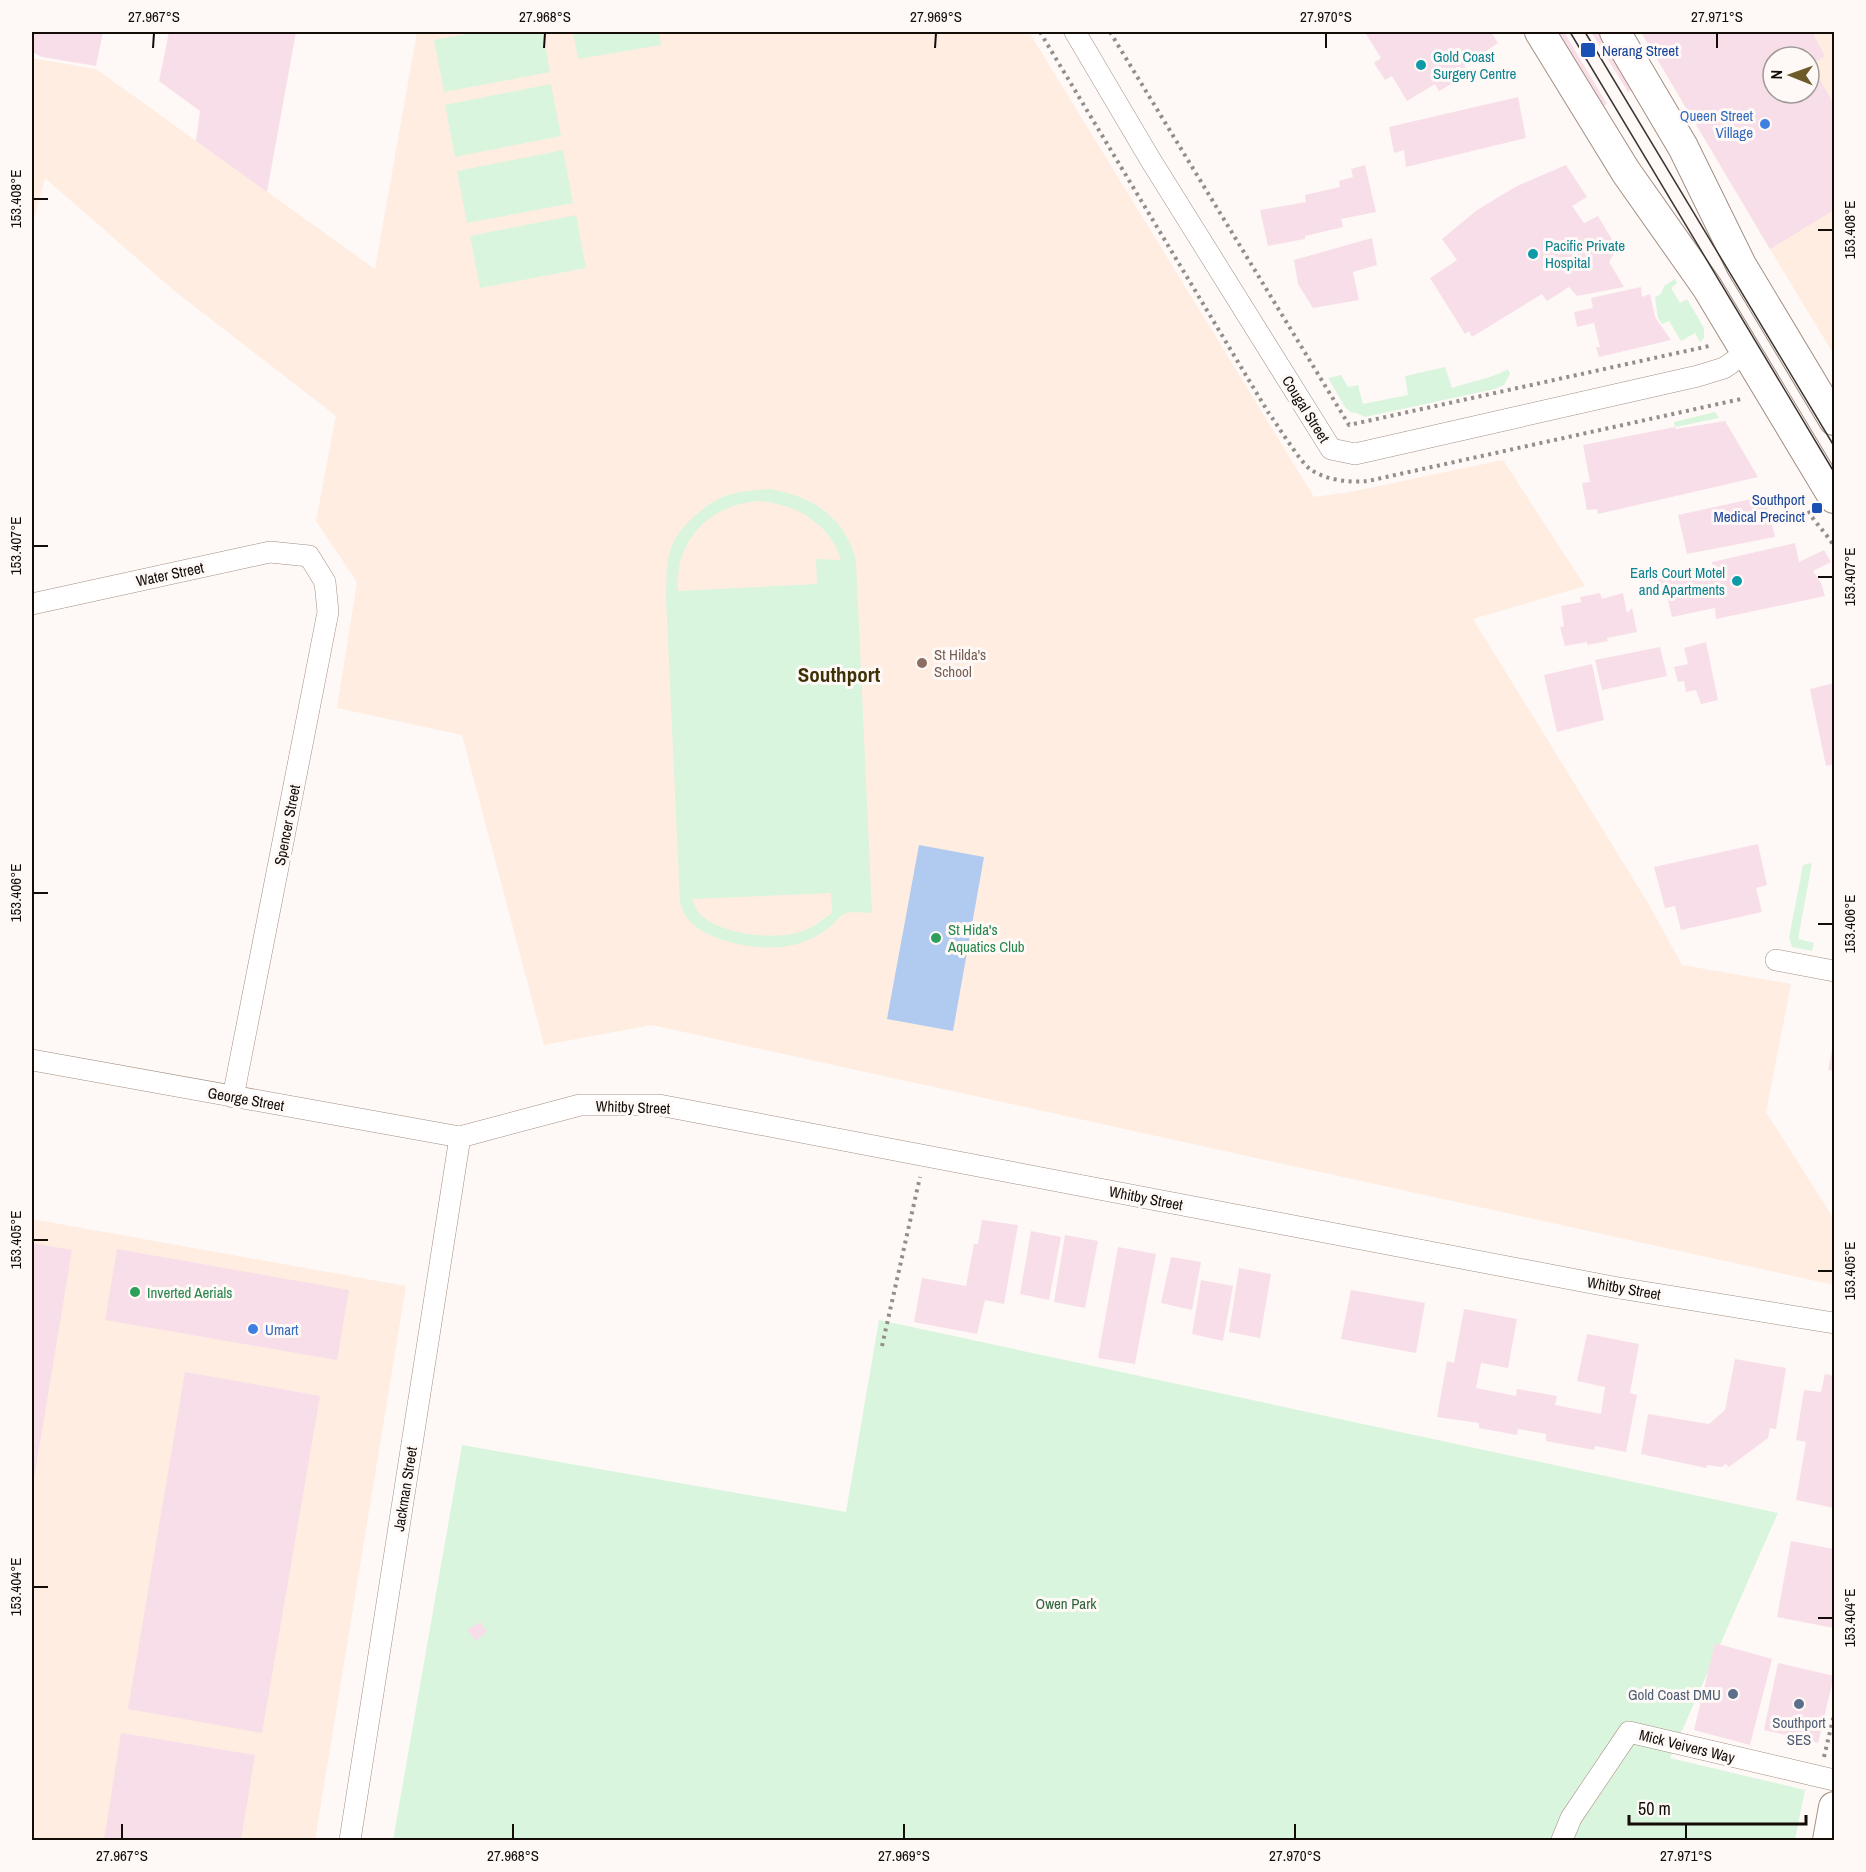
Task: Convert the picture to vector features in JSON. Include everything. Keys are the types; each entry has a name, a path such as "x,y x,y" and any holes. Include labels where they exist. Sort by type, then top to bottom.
{"main road":[{"path":"1540,32 1626,172 1707,287 1834,498"},
{"path":"1615,32 1683,147 1742,265 1834,420"},
{"path":"1828,1840 1834,1807"}],"street":[{"name":"Cougal Street","path":"1075,32 1156,169 1331,449 1355,454 1698,376 1724,368 1747,352"},
{"name":"Water Street","path":"32,604 270,552 309,556"},
{"name":"Spencer Street","path":"233,1097 328,612 326,582 309,556"},
{"path":"1776,960 1834,971"},
{"name":"George Street","path":"32,1060 460,1137"},
{"name":"Whitby Street","path":"460,1137 580,1105 659,1105 1613,1287 1834,1323"},
{"name":"Jackman Street","path":"350,1840 460,1137"},
{"name":"Mick Veivers Way","path":"1562,1840 1571,1818 1629,1732 1834,1780"}],"path":[{"path":"1040,32 1268,412 1308,468 1322,475 1353,483 1368,481 1741,399"},
{"path":"1110,32 1348,425 1709,346"},
{"path":"882,1346 924,1156"}],"shaded area":[{"name":"St Hilda's School","path":"417,32 1029,32 1314,497 1350,492 1503,460 1585,586 1473,619 1648,903 1682,965 1791,984 1766,1112 1834,1219 1834,1285 652,1025 544,1045 462,735 337,708 357,582 316,521 336,416 172,289 45,178 32,226 32,58 96,69 375,269"},
{"name":"Queen Street Village","path":"1641,32 1834,32 1834,355 1770,249"},
{"path":"32,1219 406,1286 315,1840 32,1840"}],"green space":[{"path":"477,32 543,32 550,72 444,92 434,40"},
{"path":"573,32 659,32 661,45 578,59"},
{"path":"551,84 561,136 455,157 445,105"},
{"path":"563,150 573,203 467,223 457,171"},
{"path":"576,215 586,268 480,288 470,236"},
{"path":"1675,279 1677,283 1671,288 1680,303 1687,299 1704,328 1704,338 1700,342 1695,333 1681,341 1669,321 1662,324 1658,318 1655,297 1661,294 1664,286"},
{"path":"1445,367 1452,388 1488,378 1508,369 1510,374 1504,385 1495,389 1365,417 1352,413 1345,407 1328,378 1341,375 1348,387 1358,385 1363,404 1408,395 1405,376"},
{"path":"1715,412 1719,418 1675,427 1674,422"},
{"path":"770,489 800,497 825,512 844,533 856,561 872,913 844,914 826,930 808,940 793,945 769,948 729,942 704,932 690,921 680,903 666,596 670,552 681,531 694,516 725,496","holes":["758,501 785,506 809,517 828,535 841,560 816,559 817,584 678,591 678,573 682,556 698,529 710,518 724,510","831,893 832,913 804,931 777,936 749,934 710,922 701,915 692,899"]},
{"path":"1812,863 1798,939 1814,943 1812,951 1792,947 1789,938 1803,865"},
{"name":"Owen Park","path":"879,1320 1778,1513 1670,1758 1805,1790 1795,1840 393,1840 462,1445 846,1512"}],"water":[{"name":"St Hida's Aquatics Club","path":"919,845 984,857 953,1031 887,1019"}],"building":[{"path":"32,32 103,32 96,66 42,57 32,52"},
{"path":"169,32 296,32 267,192 196,141 200,111 159,81"},
{"name":"Gold Coast Surgery Centre","path":"1369,32 1491,32 1498,43 1464,66 1469,74 1439,91 1435,84 1407,101 1392,76 1385,80 1374,63 1381,58 1366,34"},
{"path":"1550,32 1564,32 1607,104 1597,110"},
{"path":"1591,32 1605,32 1638,86 1628,92"},
{"name":"Queen Street Village","path":"1641,32 1812,32 1819,45 1761,45 1761,105 1821,105 1821,82 1834,104 1834,210 1770,249"},
{"path":"1518,97 1526,138 1406,167 1404,150 1394,153 1389,127"},
{"path":"1365,165 1376,212 1341,219 1343,227 1305,236 1305,239 1268,246 1260,210 1306,202 1305,195 1340,187 1339,181 1353,177 1351,169"},
{"name":"Pacific Private Hospital","path":"1566,165 1587,197 1572,206 1584,223 1598,216 1617,248 1609,262 1624,287 1577,296 1569,287 1547,301 1542,294 1472,337 1469,331 1465,334 1430,278 1457,260 1442,239 1477,210 1517,186"},
{"path":"1372,238 1377,265 1353,272 1359,300 1313,308 1298,284 1294,260"},
{"path":"1641,287 1642,297 1650,294 1655,317 1671,340 1599,357 1596,347 1600,347 1594,323 1577,327 1574,312 1593,308 1591,298"},
{"path":"1725,421 1758,477 1598,514 1597,509 1587,510 1582,483 1590,482 1583,445 1675,427 1676,429"},
{"path":"1765,496 1775,537 1687,554 1678,515"},
{"name":"Earls Court Motel and Apartments","path":"1795,543 1799,562 1824,550 1831,562 1813,571 1821,583 1825,596 1716,619 1715,608 1672,617 1666,592 1657,594 1654,580 1713,569 1712,562"},
{"path":"1600,593 1602,599 1623,593 1627,613 1632,608 1637,632 1607,638 1608,641 1565,646 1560,627 1564,626 1561,606 1581,602 1580,597"},
{"path":"1706,642 1718,700 1701,704 1696,690 1686,692 1684,681 1678,682 1674,667 1688,664 1684,648"},
{"path":"1660,647 1667,676 1602,690 1595,660"},
{"path":"1592,664 1604,720 1557,732 1544,675"},
{"path":"1834,683 1834,764 1826,766 1810,689"},
{"path":"1758,844 1767,885 1756,888 1762,912 1681,930 1675,906 1665,908 1654,867"},
{"path":"1834,1044 1834,1071 1828,1070"},
{"path":"982,1220 1018,1225 1004,1304 985,1300 977,1334 914,1322 922,1278 966,1286 974,1244 978,1244"},
{"path":"1031,1231 1061,1237 1049,1300 1020,1294"},
{"path":"1065,1235 1098,1241 1085,1308 1054,1302"},
{"path":"32,1243 72,1250 33,1485 32,1484"},
{"path":"1118,1247 1156,1254 1135,1364 1098,1358"},
{"path":"117,1249 349,1290 337,1360 105,1320"},
{"path":"1171,1257 1201,1262 1192,1310 1161,1303"},
{"path":"1239,1268 1271,1274 1260,1338 1229,1332"},
{"path":"1201,1280 1233,1286 1223,1341 1192,1334"},
{"path":"1351,1290 1425,1303 1416,1353 1341,1339"},
{"path":"1464,1309 1517,1319 1508,1368 1481,1363 1476,1388 1516,1396 1517,1389 1557,1396 1555,1405 1601,1414 1605,1387 1577,1381 1587,1334 1639,1344 1630,1393 1637,1395 1626,1452 1595,1446 1594,1450 1546,1441 1546,1434 1518,1429 1517,1435 1479,1428 1479,1423 1437,1417 1447,1361 1454,1363"},
{"path":"1735,1359 1786,1368 1776,1429 1770,1428 1768,1438 1729,1467 1726,1464 1721,1467 1707,1465 1706,1468 1641,1454 1648,1414 1709,1424 1725,1410"},
{"path":"185,1372 320,1396 262,1733 128,1709"},
{"path":"1825,1374 1834,1376 1834,1508 1796,1500 1806,1442 1796,1440 1804,1390 1821,1392"},
{"path":"1791,1541 1834,1549 1834,1628 1777,1617"},
{"path":"480,1622 487,1632 476,1641 467,1630"},
{"name":"Gold Coast DMU","path":"1715,1643 1772,1659 1750,1745 1694,1730"},
{"name":"Southport SES","path":"1778,1663 1834,1676 1818,1743 1764,1730"},
{"path":"121,1733 255,1755 241,1840 104,1840"}],"tram line":[{"path":"1570,32 1834,472"},
{"path":"1585,32 1834,446"}],"place":[{"name":"Nerang Street","path":"1588,50"},
{"name":"Gold Coast Surgery Centre","path":"1421,65"},
{"name":"Queen Street Village","path":"1765,124"},
{"name":"Pacific Private Hospital","path":"1533,254"},
{"name":"Southport Medical Precinct","path":"1817,508"},
{"name":"Earls Court Motel and Apartments","path":"1737,581"},
{"name":"St Hilda's School","path":"922,663"},
{"name":"St Hida's Aquatics Club","path":"936,938"},
{"name":"Inverted Aerials","path":"135,1292"},
{"name":"Umart","path":"253,1329"},
{"name":"Gold Coast DMU","path":"1733,1694"},
{"name":"Southport SES","path":"1799,1704"}],"district":[{"name":"Southport","path":"839,674"}]}
